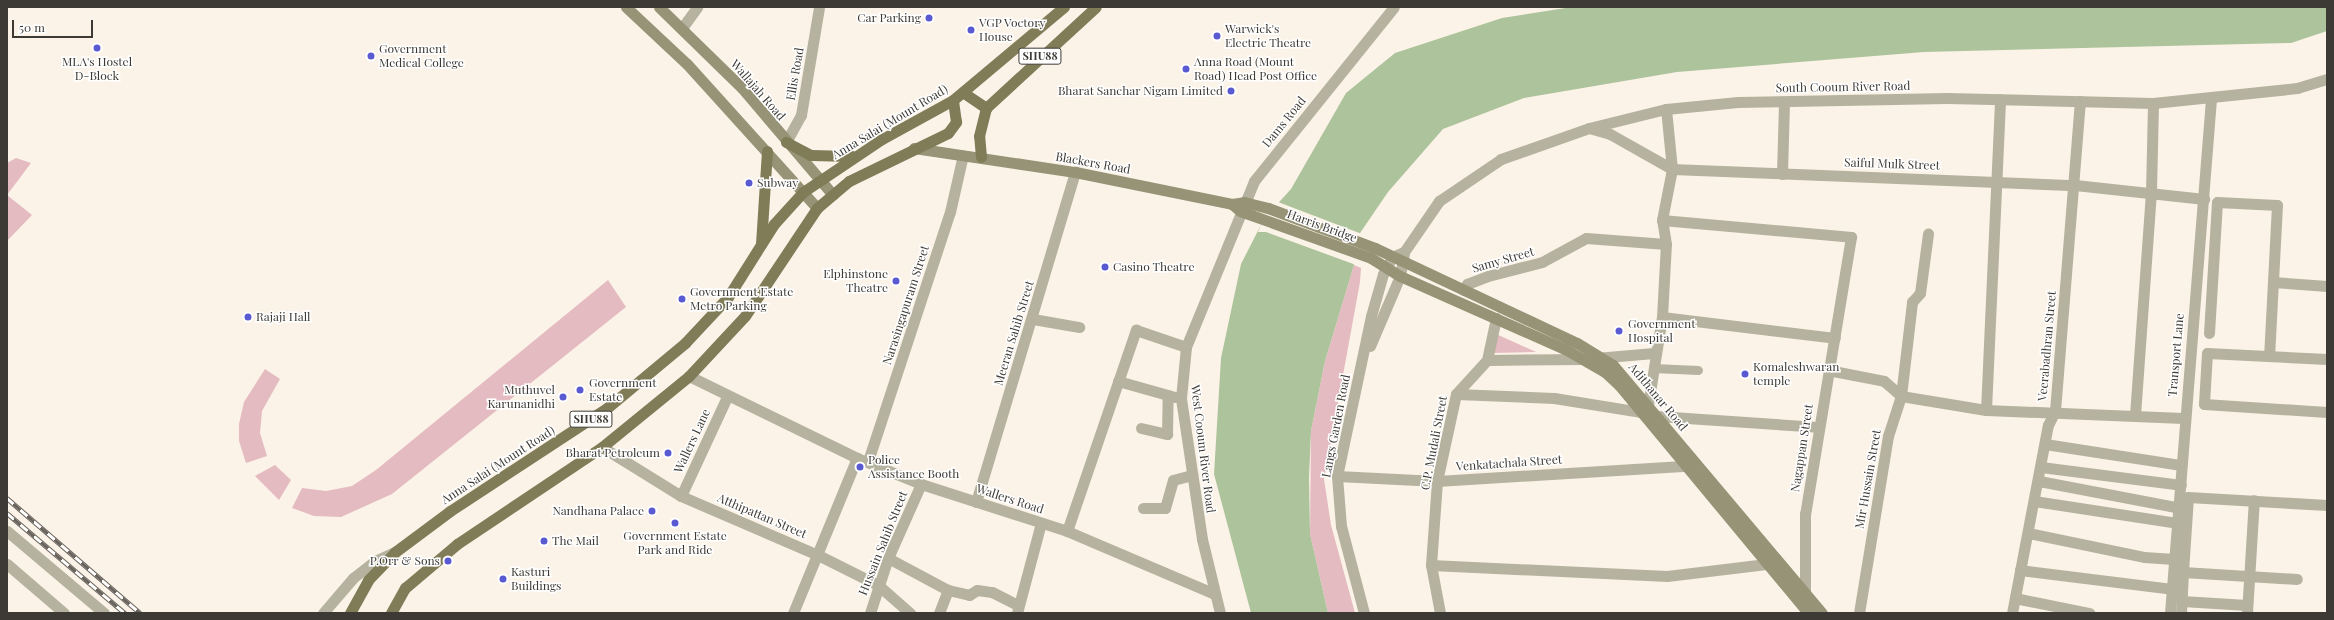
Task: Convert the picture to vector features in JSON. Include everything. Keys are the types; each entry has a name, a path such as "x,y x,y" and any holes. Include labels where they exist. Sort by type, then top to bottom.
{"main road":[{"path":"626,7 687,64 817,208"},
{"name":"Wallajah Road","path":"659,7 742,88 819,181 833,195"},
{"name":"Anna Salai (Mount Road)","path":"350,613 368,580 397,551 651,375 728,297 760,250 774,224 802,192 854,156 964,93 1064,7"},
{"name":"SHU88","path":"986,108 1096,7"},
{"path":"964,93 986,108 979,130 981,157"},
{"path":"914,148 948,133 956,122 953,100"},
{"path":"786,142 810,155 838,159 854,156"},
{"name":"SHU88","path":"391,613 405,588 457,544 602,447 689,376 745,316 817,208 849,181 914,148"},
{"name":"Blackers Road","path":"914,148 1075,172 1265,213"},
{"path":"760,250 767,151"},
{"name":"Harris Bridge","path":"1265,213 1373,253"},
{"name":"Adithanar Road","path":"1373,253 1392,257 1404,264 1464,290 1600,357 1621,372 1683,466 1808,613"},
{"name":"Adithanar Road","path":"1373,253 1386,268 1400,276 1584,359 1611,377 1644,408 1657,416 1822,613"}],"street":[{"path":"682,28 697,7"},
{"name":"Ellis Road","path":"786,142 801,115 819,7"},
{"name":"Dams Road","path":"1238,206 1272,157 1394,7"},
{"name":"South Cooum River Road","path":"1404,252 1440,200 1495,163 1589,128 1666,110 1738,102 2000,100 2153,102 2211,99 2297,88 2327,79"},
{"name":"Transport Lane","path":"2170,613 2180,508 2183,418 2204,199 2211,99"},
{"path":"1986,410 2000,100"},
{"path":"1782,174 1784,102"},
{"name":"Veerabadhran Street","path":"2012,613 2039,481 2045,444 2055,411 2075,185 2080,102"},
{"path":"2135,415 2151,192 2153,102"},
{"path":"1456,394 1554,398 1644,408 1662,317 1666,244 1662,220 1672,169 1666,110"},
{"name":"Saiful Mulk Street","path":"1589,128 1610,134 1672,169 2075,185 2151,192 2204,199"},
{"name":"Narasingapuram Street","path":"793,613 818,554 862,460 950,212 963,155"},
{"name":"Meeran Sahib Street","path":"976,502 1033,318 1075,172"},
{"path":"2209,333 2217,202 2277,205 2269,356"},
{"name":"West Cooum River Road","path":"1220,613 1192,474 1181,398 1186,347 1238,206"},
{"name":"Nagappan Street","path":"1662,220 1851,236 1835,338 1817,427 1805,514 1805,593"},
{"name":"Mir Hussain Street","path":"1858,613 1888,436 1901,396 1912,302 1920,293 1928,234"},
{"name":"Samy Street","path":"1464,290 1468,284 1488,276 1542,262 1586,238 1666,244"},
{"path":"1392,257 1404,252"},
{"name":"Langs Garden Road","path":"1363,360 1400,276 1404,264 1404,252"},
{"name":"Langs Garden Road","path":"1364,613 1341,526 1337,476 1363,360 1370,316 1386,268 1392,257"},
{"path":"2273,282 2327,286"},
{"path":"1662,317 1835,338"},
{"path":"1033,318 1080,327"},
{"path":"1496,318 1487,360 1584,359 1654,353"},
{"path":"1067,531 1136,330 1186,347"},
{"path":"2327,359 2207,353 2204,404 2327,412"},
{"name":"C.P. Mudali Street","path":"1440,613 1431,565 1437,481 1456,394 1487,360"},
{"path":"1653,368 1698,370"},
{"path":"1828,370 1884,381 1901,396 1986,410 2055,411 2183,418"},
{"name":"Wallers Road","path":"689,376 727,397 862,460 921,484 1067,531 1215,594"},
{"path":"1118,381 1181,398"},
{"path":"1141,428 1167,434 1168,395"},
{"name":"Wallers Lane","path":"681,496 727,397"},
{"path":"1657,416 1817,427"},
{"path":"2045,444 2181,465"},
{"name":"Atthipattan Street","path":"602,447 681,496 818,554 878,585 910,613"},
{"name":"Venkatachala Street","path":"1337,476 1437,481 1683,466"},
{"path":"2041,467 2181,485"},
{"path":"1144,508 1165,508 1173,480 1192,474"},
{"path":"2039,481 2180,508"},
{"name":"Hussain Sahib Street","path":"870,613 888,558 921,484"},
{"path":"2181,613 2188,497 2327,505"},
{"path":"2182,602 2247,609 2254,500"},
{"path":"2034,501 2178,522"},
{"path":"888,558 948,590 969,595 977,590 992,592 1018,609 1040,523"},
{"path":"7,531 104,613"},
{"path":"2028,533 2144,557 2174,559"},
{"path":"323,613 353,578 375,561 397,551"},
{"path":"7,564 64,613"},
{"path":"1431,565 1667,576 1766,564"},
{"path":"2020,570 2172,588"},
{"path":"2183,572 2297,579"},
{"path":"939,613 948,590"},
{"path":"2015,598 2046,609 2089,613"}],"shaded area":[{"path":"1572,7 2327,7 2327,31 2291,43 1924,52 1677,72 1524,98 1443,129 1388,192 1358,236 1354,265 1325,361 1311,431 1309,477 1310,534 1328,613 1251,613 1214,474 1221,358 1241,264 1264,219 1291,189 1346,93 1395,53 1502,18"},
{"path":"16,158 31,163 7,195 7,163"},
{"path":"7,195 32,215 7,241"},
{"path":"1354,265 1361,268 1360,282 1324,479 1331,525 1355,613 1328,613 1310,534 1311,431 1325,361"},
{"path":"608,280 626,307 392,494 341,517 314,516 292,508 302,488 326,491 352,486 376,470"},
{"path":"1496,334 1536,352 1492,353"},
{"path":"265,369 280,379 262,411 260,433 267,456 246,463 239,441 239,424 244,402"},
{"path":"275,465 291,480 279,500 255,476"}],"pier":[{"path":"1278,202 1362,234 1356,265 1266,232 1258,232 1265,215"}],"railway":[{"path":"7,498 140,613"},
{"path":"7,513 125,613"}],"place":[{"name":"Car Parking","path":"929,18"},
{"name":"VGP Voctory House","path":"971,30"},
{"name":"Warwick's Electric Theatre","path":"1217,36"},
{"name":"MLA's Hostel D-Block","path":"97,48"},
{"name":"Government Medical College","path":"371,56"},
{"name":"Anna Road (Mount Road) Head Post Office","path":"1186,69"},
{"name":"Bharat Sanchar Nigam Limited","path":"1231,91"},
{"name":"Subway","path":"749,183"},
{"name":"Casino Theatre","path":"1105,267"},
{"name":"Elphinstone Theatre","path":"896,281"},
{"name":"Government Estate Metro Parking","path":"682,299"},
{"name":"Rajaji Hall","path":"248,317"},
{"name":"Government Hospital","path":"1619,331"},
{"name":"Komaleshwaran temple","path":"1745,374"},
{"name":"Government Estate","path":"580,390"},
{"name":"Muthuvel Karunanidhi","path":"563,397"},
{"name":"Bharat Petroleum","path":"668,453"},
{"name":"Police Assistance Booth","path":"860,467"},
{"name":"Nandhana Palace","path":"652,511"},
{"name":"Government Estate Park and Ride","path":"675,523"},
{"name":"The Mail","path":"544,541"},
{"name":"P.Orr & Sons","path":"448,561"},
{"name":"Kasturi Buildings","path":"503,579"}]}
